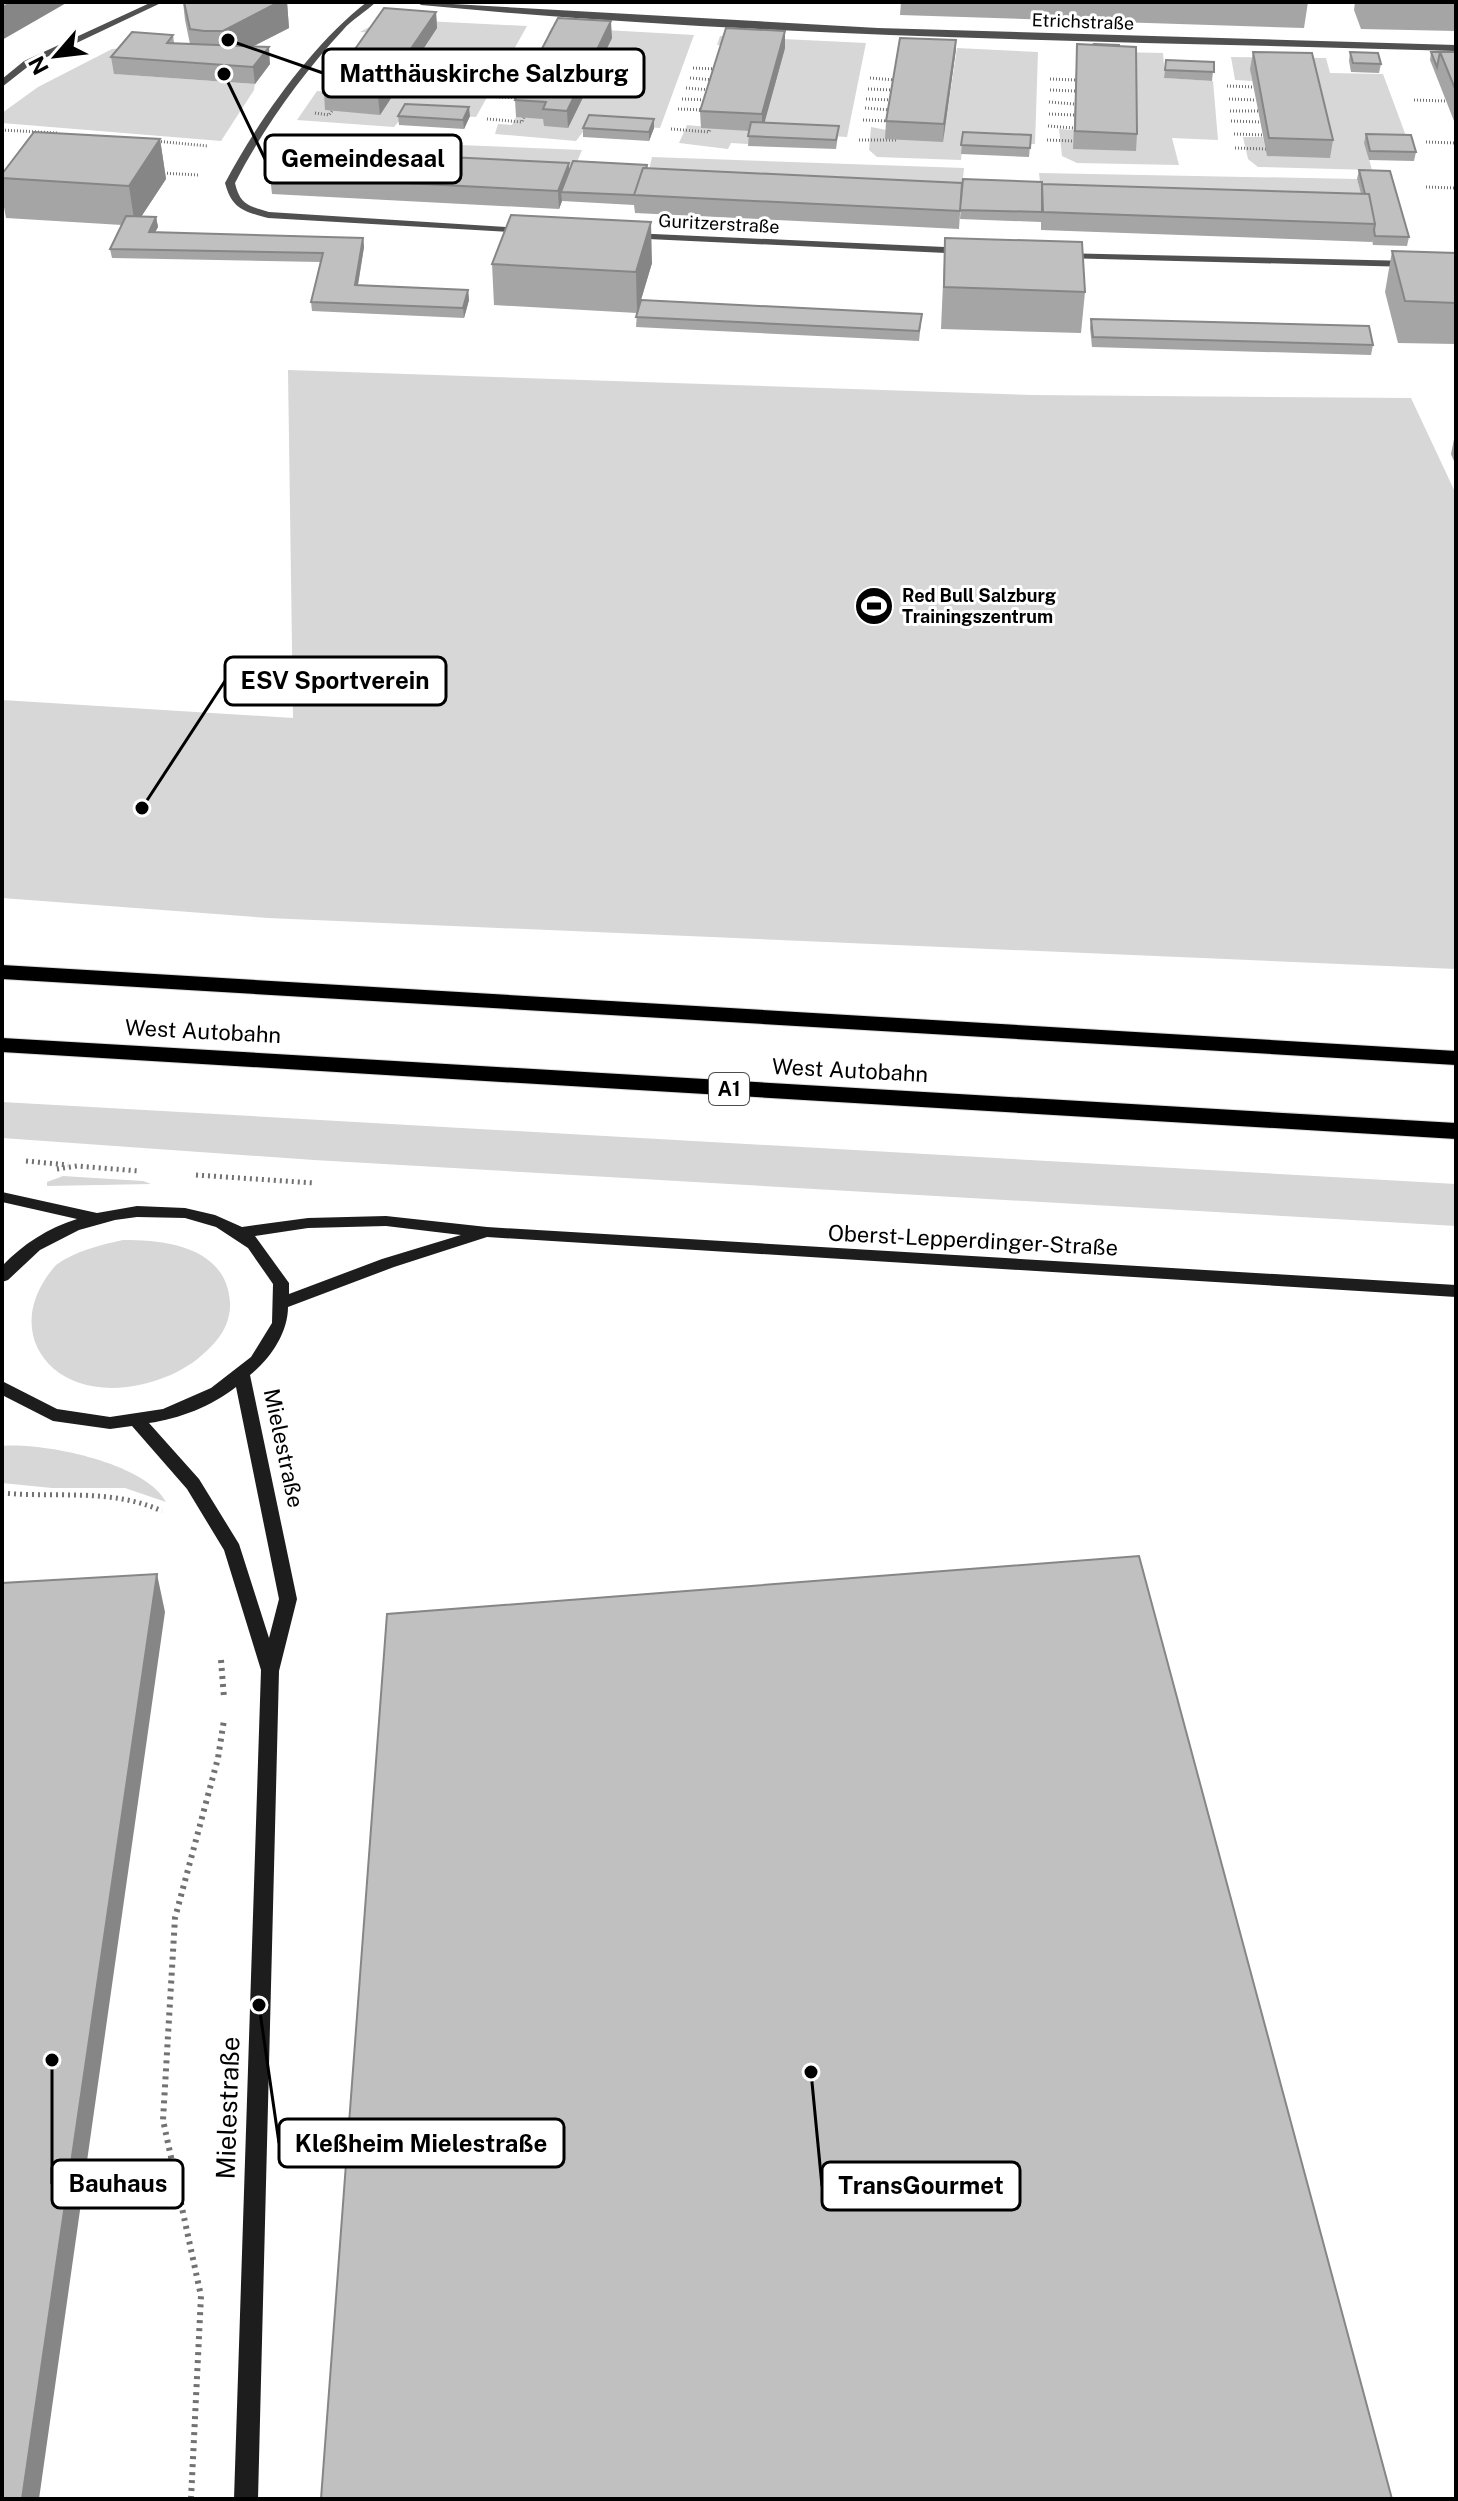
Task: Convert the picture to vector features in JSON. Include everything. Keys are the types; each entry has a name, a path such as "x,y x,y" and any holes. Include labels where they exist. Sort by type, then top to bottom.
{"highway":[{"path":"2,972 1456,1058"},
{"name":"West Autobahn","path":"2,1045 1456,1131"}],"street":[{"path":"2,84 27,63 159,2"},
{"path":"372,2 342,25 318,53 248,148 230,183 234,199 246,208 327,221 534,231"},
{"name":"Etrichstraße","path":"421,2 455,8 865,31 1456,48"},
{"name":"Guritzerstraße","path":"612,235 983,252"},
{"path":"1044,254 1429,265"},
{"path":"2,1197 94,1218"},
{"path":"2,1276 18,1257 53,1234 94,1218 135,1210 174,1211 211,1219 242,1233 264,1253 278,1276 282,1303 277,1328 264,1353 242,1376 214,1397 178,1412 138,1422 99,1424 61,1419 28,1406 2,1387"},
{"name":"Oberst-Lepperdinger-Straße","path":"242,1233 308,1223 386,1221 487,1232 1456,1291"},
{"name":"Oberst-Lepperdinger-Straße","path":"282,1303 388,1263 487,1232"},
{"name":"Mielestraße","path":"242,1376 288,1599 270,1671 246,2499"},
{"name":"Mielestraße","path":"138,1422 193,1484 233,1549 270,1671"}],"path":[{"path":"522,56 547,58"},
{"path":"517,67 541,68"},
{"path":"693,68 718,69"},
{"path":"511,76 537,78"},
{"path":"690,78 715,80"},
{"path":"870,78 895,80"},
{"path":"1050,79 1075,80"},
{"path":"506,86 531,88"},
{"path":"1227,86 1254,87"},
{"path":"686,88 712,90"},
{"path":"868,89 893,90"},
{"path":"1050,90 1075,91"},
{"path":"499,97 526,99"},
{"path":"682,99 709,100"},
{"path":"866,99 892,100"},
{"path":"1229,99 1256,100"},
{"path":"1414,100 1446,101"},
{"path":"1049,102 1074,104"},
{"path":"865,108 890,110"},
{"path":"678,109 706,110"},
{"path":"1230,111 1258,111"},
{"path":"1049,114 1074,115"},
{"path":"487,119 522,122 524,117"},
{"path":"863,120 888,121"},
{"path":"1231,121 1261,122"},
{"path":"1048,126 1074,128"},
{"path":"671,129 709,132 710,129"},
{"path":"2,130 58,134"},
{"path":"1234,134 1263,135"},
{"path":"859,140 896,140"},
{"path":"1047,140 1073,141"},
{"path":"150,141 248,148"},
{"path":"1426,142 1456,143"},
{"path":"1235,148 1266,149"},
{"path":"155,173 200,175"},
{"path":"1426,187 1456,188"},
{"path":"17,1160 77,1166"},
{"path":"2,1493 35,1497 123,1497 144,1501 175,1519"},
{"path":"191,2499 201,2296 163,2120 175,1918 218,1758 225,1710 220,1647"}],"shaded area":[{"path":"404,20 527,26 476,117 406,113 394,127 297,120 317,91 338,92 380,33 360,32 375,24"},
{"path":"552,27 694,35 660,128 589,124 576,141 495,134 498,124 512,125 516,117 611,38 548,34"},
{"path":"720,36 866,43 847,137 762,132 784,48 717,45"},
{"path":"124,48 115,74 255,84 254,90 221,141 2,123 2,113 38,87 112,49"},
{"path":"957,48 1038,52 1035,144 963,141 961,160 877,157 869,150 871,127 943,141"},
{"path":"1118,52 1163,53 1165,78 1213,81 1218,140 1172,138 1179,165 1077,163 1062,156 1059,129 1074,130"},
{"path":"1231,57 1326,58 1330,73 1383,74 1409,144 1365,144 1372,170 1258,167 1248,159 1243,137 1263,137 1267,156 1251,69 1252,81 1235,80"},
{"path":"687,125 751,131 748,144 731,143 728,149 679,143"},
{"path":"333,140 582,150 569,181 318,168"},
{"path":"652,157 964,168 961,200 801,194 648,174"},
{"path":"1039,173 1357,179 1366,212 1041,191"},
{"name":"Red Bull Salzburg Trainingszentrum","path":"288,370 1032,395 1411,398 1456,494 1456,969 268,918 2,898 2,700 293,718"},
{"path":"2,1102 1456,1184 1456,1226 314,1160 2,1138"},
{"path":"63,1176 151,1184 47,1186 47,1182"},
{"path":"123,1240 175,1245 206,1258 218,1269 226,1284 230,1302 227,1323 207,1351 165,1377 127,1387 99,1387 74,1381 55,1369 40,1353 33,1334 32,1312 40,1289 56,1265 79,1252"},
{"path":"2,1446 67,1452 116,1466 155,1488 166,1502 125,1488 52,1488 2,1483"}],"building":[{"path":"184,2 279,2 223,31 204,31 190,29"},
{"path":"384,8 436,12 378,97 324,93"},
{"path":"558,18 611,21 567,111 543,109 546,102 515,100"},
{"path":"726,28 785,31 762,114 700,111"},
{"path":"132,32 173,35 167,43 269,47 253,67 111,57"},
{"path":"900,38 956,40 944,124 886,121"},
{"path":"1077,44 1136,47 1137,134 1075,131"},
{"path":"1253,52 1312,53 1333,140 1269,138"},
{"path":"1350,52 1378,53 1381,64 1353,63"},
{"path":"1431,52 1440,52 1437,67"},
{"path":"1440,52 1456,52 1456,91"},
{"path":"1166,60 1214,62 1214,72 1165,70"},
{"path":"405,104 469,107 463,120 398,116"},
{"path":"589,115 654,119 649,132 583,128"},
{"path":"751,122 839,126 836,140 748,136"},
{"path":"34,132 160,139 129,186 2,178"},
{"path":"963,132 1031,135 1030,148 961,145"},
{"path":"1366,134 1411,135 1416,152 1370,151"},
{"path":"285,149 569,163 558,191 270,176"},
{"path":"573,161 647,165 643,168 634,195 561,192"},
{"path":"643,168 962,183 960,211 634,195"},
{"path":"1359,170 1390,171 1409,237 1375,236 1369,194 1365,194"},
{"path":"963,179 1042,182 1042,212 960,210"},
{"path":"1042,184 1369,194 1375,224 1043,212"},
{"path":"511,215 651,222 636,272 492,264"},
{"path":"126,216 156,217 149,232 363,238 355,285 468,290 463,308 311,302 323,253 110,249"},
{"path":"945,238 1082,242 1085,292 944,287"},
{"path":"1392,251 1456,253 1456,303 1405,301"},
{"path":"641,300 922,314 919,331 636,317"},
{"path":"1091,319 1369,326 1373,345 1093,337"},
{"path":"1139,1556 1392,2499 321,2499 387,1614"},
{"path":"157,1574 22,2499 2,2499 2,1583"}],"place":[{"name":"Matthäuskirche Salzburg","path":"228,40"},
{"name":"Gemeindesaal","path":"224,74"},
{"name":"Red Bull Salzburg Trainingszentrum","path":"874,606"},
{"name":"ESV Sportverein","path":"142,808"},
{"name":"Kleßheim Mielestraße","path":"259,2005"},
{"name":"Bauhaus","path":"52,2060"},
{"name":"TransGourmet","path":"811,2072"}]}
